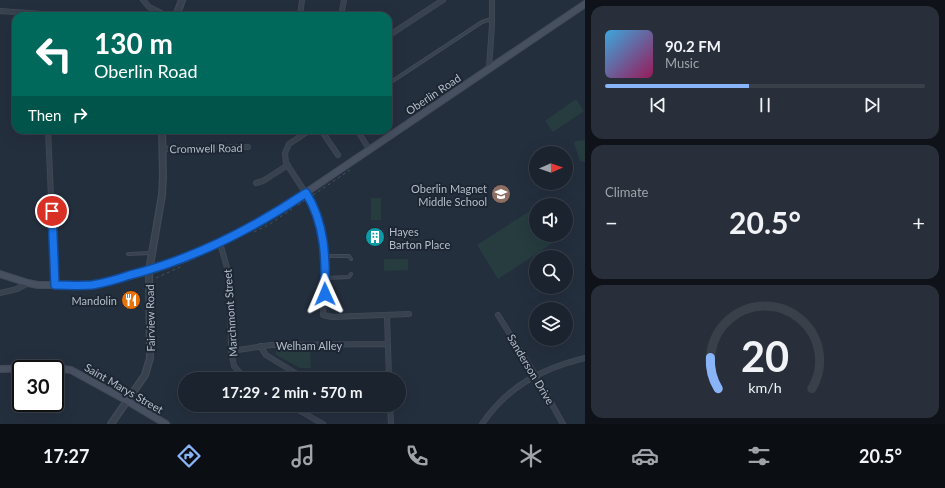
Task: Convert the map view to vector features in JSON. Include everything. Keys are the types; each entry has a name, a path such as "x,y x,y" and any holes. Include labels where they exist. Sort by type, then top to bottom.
{"main road":[{"name":"Oberlin Road","path":"392,133 585,4"},
{"name":"Oberlin Road","path":"0,274 28,283 92,285 149,271 186,258 220,243 269,217 391,134"},
{"name":"Saint Marys Street","path":"0,369 55,368 71,370 128,401 166,424"}],"street":[{"path":"143,0 149,7 160,12"},
{"path":"178,12 182,0"},
{"path":"300,12 302,0"},
{"path":"342,12 344,0"},
{"path":"392,33 443,0"},
{"path":"489,68 492,0"},
{"path":"0,11 14,12"},
{"path":"48,134 55,285"},
{"name":"Fairview Road","path":"111,424 145,375 150,358 149,271 162,195 162,134"},
{"path":"304,134 289,144 285,153 288,165 306,193 321,225 324,242 325,278 323,315 332,317 409,314"},
{"path":"324,134 338,155"},
{"path":"360,134 369,149"},
{"name":"Cromwell Road","path":"163,149 248,147"},
{"path":"256,183 263,181 288,165"},
{"name":"Marchmont Street","path":"220,243 228,272 230,289 231,351 234,366 239,372"},
{"path":"0,293 17,289 28,283"},
{"path":"387,315 389,372"},
{"name":"Sanderson Drive","path":"498,315 536,376 563,424"},
{"name":"Welham Alley","path":"231,351 271,345 388,344"},
{"path":"260,346 266,355 294,372"},
{"path":"482,424 509,392 536,376 562,364 585,358"},
{"path":"302,412 323,424"},
{"path":"390,412 391,424"}],"lane":[{"path":"392,81 482,22 492,19"},
{"path":"128,254 151,253"},
{"path":"324,256 349,256 351,259"},
{"path":"325,278 349,277 351,274"}],"path":[{"path":"314,195 348,172"},
{"path":"156,278 172,271"}],"green space":[{"path":"576,99 584,111 553,132 545,121"},
{"path":"585,140 585,162 580,161 574,143 576,141"},
{"path":"371,198 381,198 381,220 371,220"},
{"path":"529,212 529,242 554,242 542,250 529,250 529,259 498,279 477,245"},
{"path":"384,259 408,259 408,270 384,271"},
{"path":"276,349 310,349 311,368 300,368 276,355"}],"place":[{"name":"Oberlin Magnet Middle School","path":"501,194"},
{"name":"Hayes Barton Place","path":"375,237"},
{"name":"Mandolin","path":"131,300"}],"route":[{"path":"52,211 55,285 92,285 149,271 186,258 240,233 269,217 306,193 321,225 324,242 325,294"}]}
